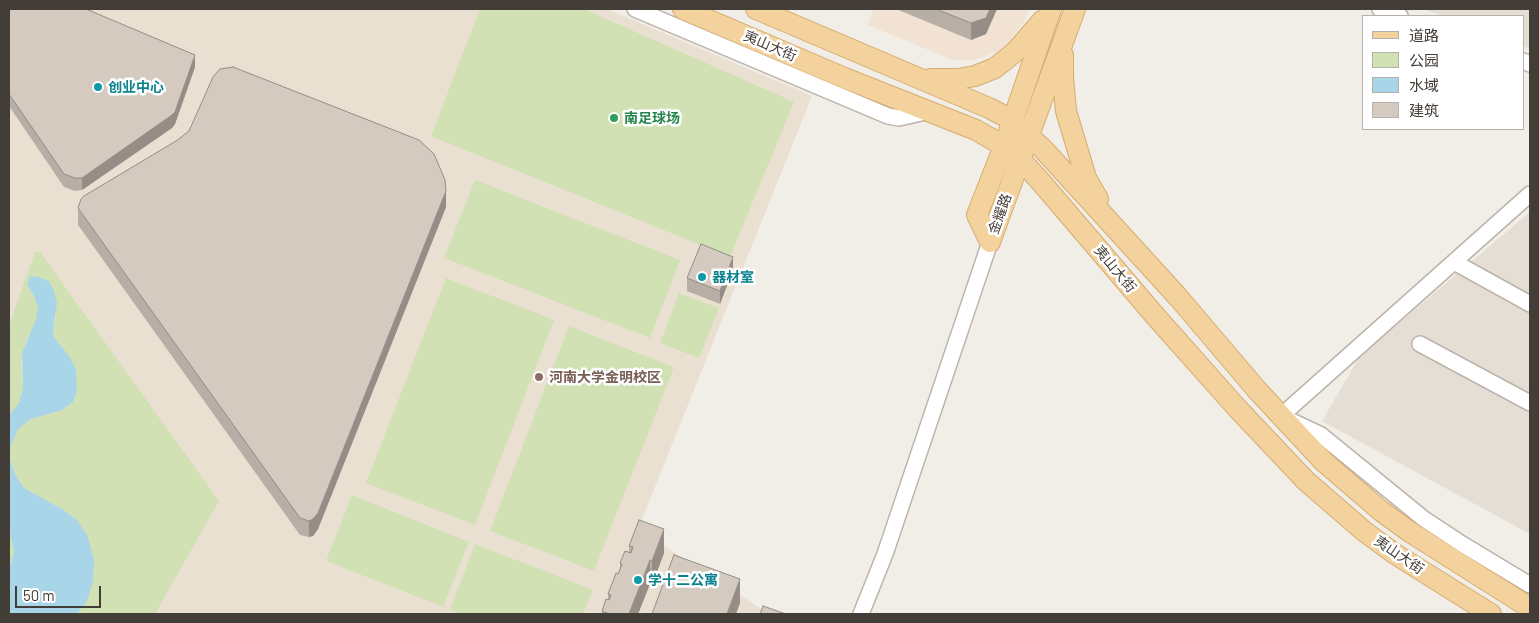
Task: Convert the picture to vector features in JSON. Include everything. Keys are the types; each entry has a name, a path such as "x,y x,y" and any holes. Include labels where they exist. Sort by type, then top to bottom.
{"main road":[{"name":"夷山大街","path":"683,9 976,130 1004,146 1020,159 1164,326 1306,481 1365,532 1471,609 1491,614"},
{"name":"夷山大街","path":"756,9 989,108 1012,120 1029,135 1178,297 1281,416 1324,462 1381,511 1451,560 1530,608"},
{"path":"921,79 958,79 975,76 995,68 1016,51 1051,9"},
{"name":"金耀路","path":"990,242 977,214 1004,146 1051,9"},
{"name":"金耀路","path":"990,242 1075,9"},
{"path":"1066,32 1062,60 1066,111 1086,178 1110,223"}],"street":[{"path":"634,9 888,116 899,118 930,111"},
{"path":"1380,9 1397,15"},
{"path":"1530,194 1281,416 1322,435 1424,519 1530,585"},
{"path":"861,614 885,554 990,242"},
{"path":"1454,262 1530,304"},
{"path":"1420,344 1530,403"}],"shaded area":[{"name":"河南大学金明校区","path":"9,9 607,9 812,96 638,529 769,614 9,614","holes":["189,148 445,197 446,207 318,529 313,536 309,537 300,534 78,225"]},
{"path":"873,9 1029,9 1024,22 1007,44 997,51 975,60 953,60 868,25"},
{"path":"1423,9 1530,9 1530,49 1524,46 1524,15 1440,15"},
{"path":"1530,212 1530,534 1322,421 1360,356"}],"green space":[{"path":"480,9 584,9 794,102 730,257 431,136"},
{"path":"475,180 680,260 650,338 444,258"},
{"path":"35,252 40,252 219,501 155,614 77,614 87,601 62,509 24,488 15,474 10,459 10,448 18,429 31,419 62,410 73,402 59,345 54,337 53,330 56,315 27,285 34,296 38,308 34,327 26,340 21,362 23,388 19,403 9,415 9,326"},
{"path":"446,278 554,320 475,525 366,483"},
{"path":"679,293 719,308 699,358 660,343"},
{"path":"569,326 674,367 594,571 490,531"},
{"path":"352,495 469,542 443,607 326,561"},
{"path":"9,529 14,552 9,570"},
{"path":"475,544 593,590 583,614 461,614 450,610"}],"water":[{"path":"30,276 49,281 54,291 57,303 53,330 54,337 69,356 76,369 77,390 73,402 62,410 31,419 18,429 10,448 10,459 15,474 24,488 62,509 77,520 88,537 94,560 93,581 87,601 77,614 9,614 9,570 14,552 9,529 9,415 19,403 23,388 22,353 36,319 38,308 34,296 27,285"}],"building":[{"name":"创业中心","path":"9,9 86,9 195,55 175,112 82,178 75,178 64,174 9,94"},
{"path":"936,9 990,9 986,18 971,23"},
{"path":"233,67 419,140 434,154 445,180 446,191 318,513 309,521 300,518 78,208 84,196 176,141 189,131 213,77 220,69"},
{"path":"701,244 733,257 720,291 687,278"},
{"path":"639,520 664,529 629,614 610,614 602,611 606,599 609,600 611,595 608,594 616,573 618,574 622,564 620,563 625,551 631,553 633,547 629,546"},
{"path":"674,555 740,579 727,614 652,614"},
{"path":"763,606 786,614 760,614"}],"place":[{"name":"创业中心","path":"98,87"},
{"name":"南足球场","path":"614,118"},
{"name":"器材室","path":"702,277"},
{"name":"河南大学金明校区","path":"539,377"},
{"name":"学十二公寓","path":"638,580"}]}
